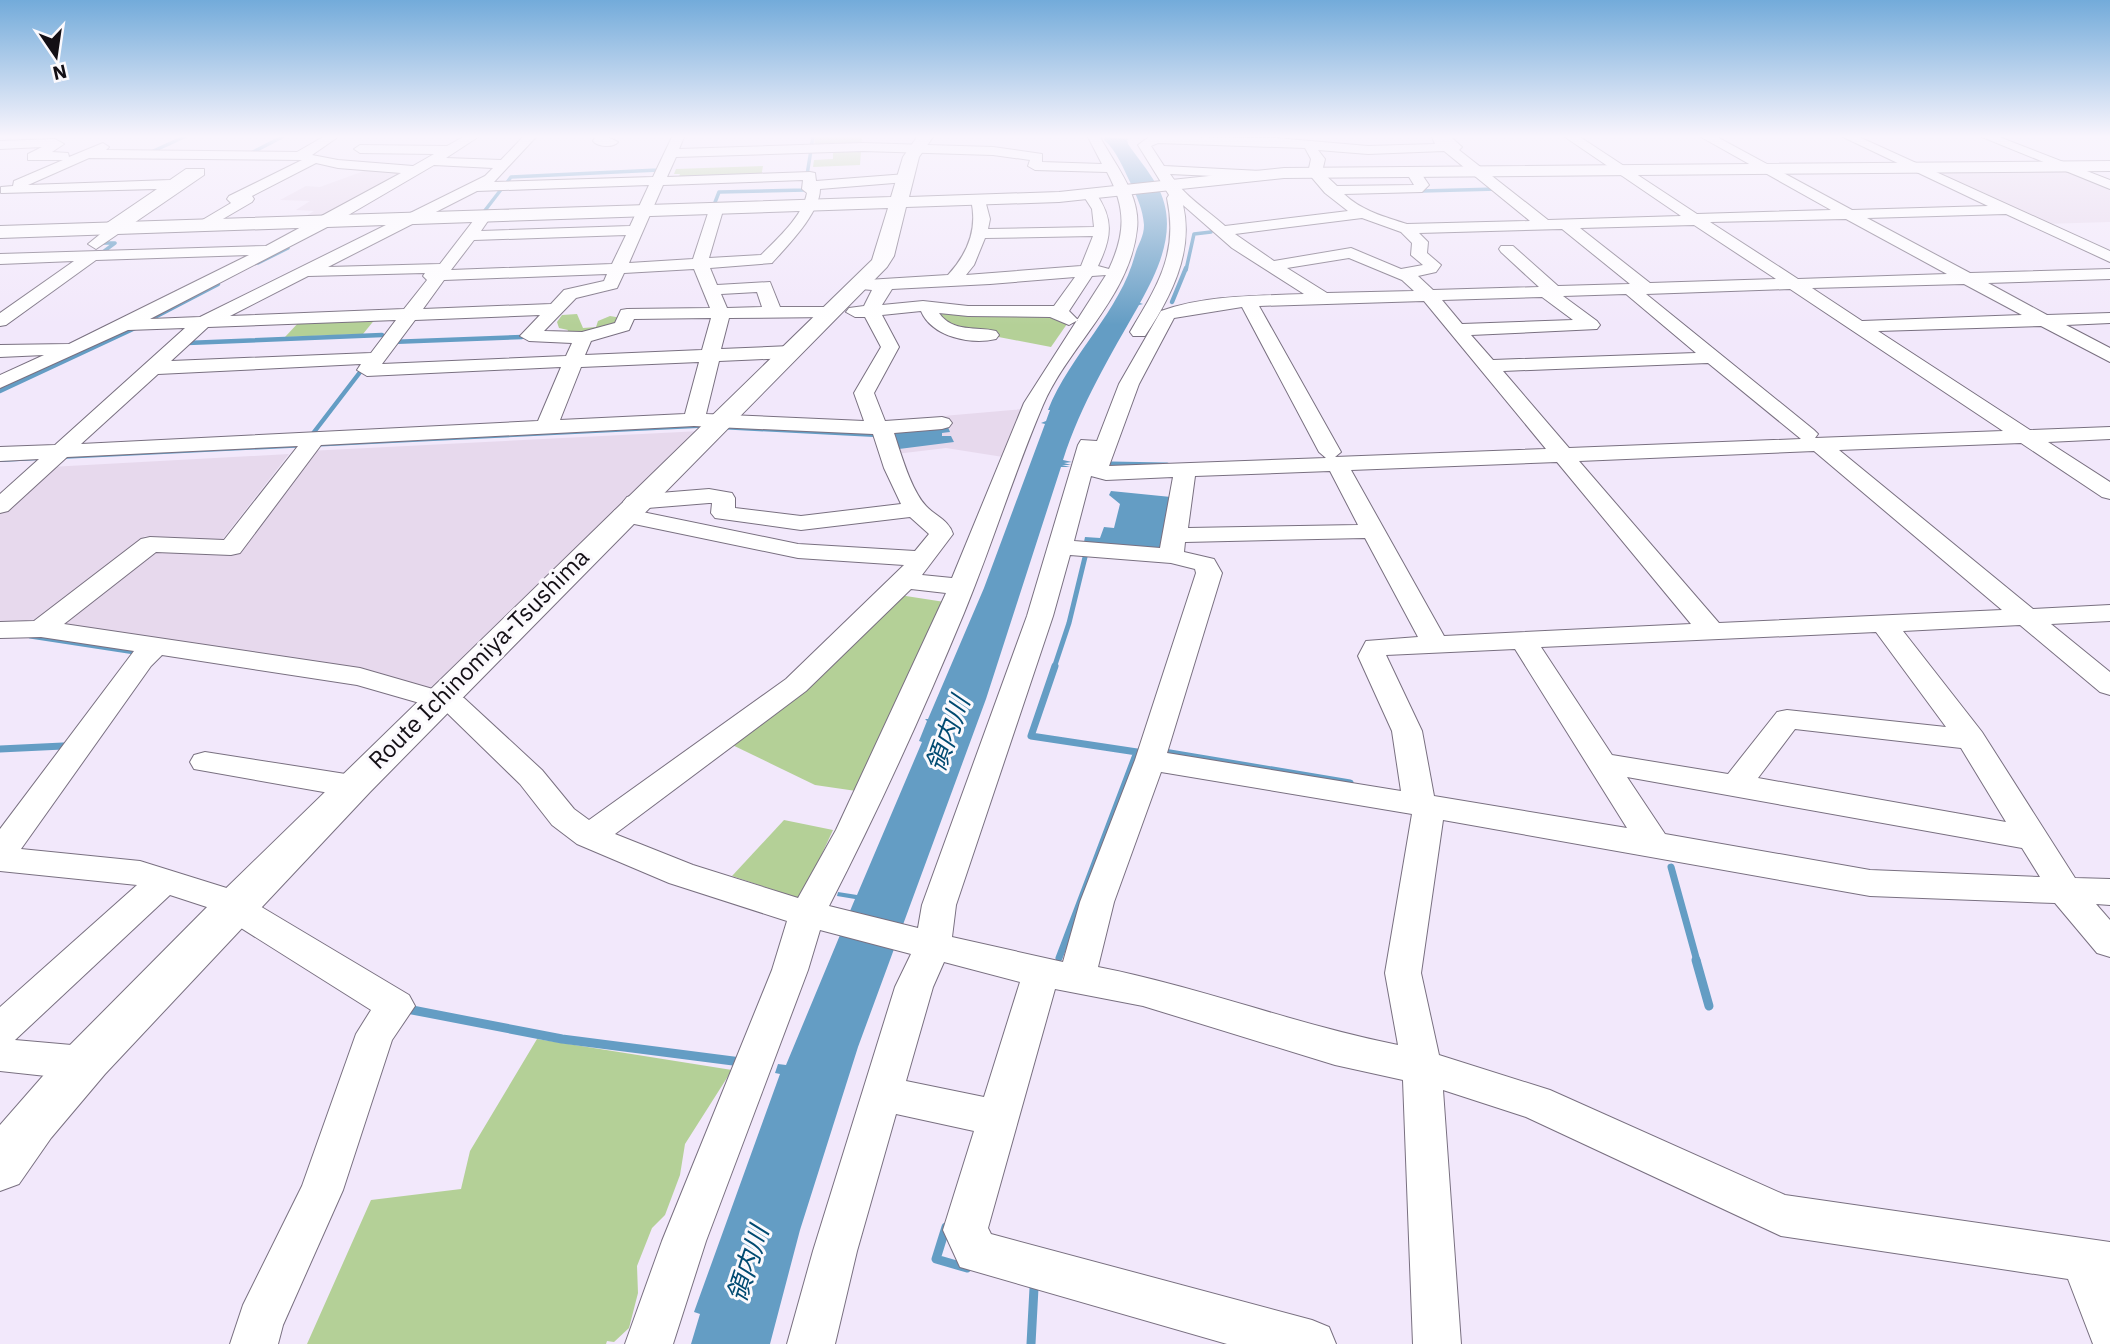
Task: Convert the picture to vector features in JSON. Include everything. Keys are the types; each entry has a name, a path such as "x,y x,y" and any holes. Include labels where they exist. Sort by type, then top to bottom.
{"main road":[{"path":"0,232 645,210 792,200"},
{"path":"860,200 984,200"},
{"name":"Route Ichinomiya-Tsushima","path":"0,1167 40,1111 83,1063 236,905 712,425 883,260 898,201"}],"street":[{"path":"0,328 97,256 108,245 96,244 146,200"},
{"path":"114,228 157,200"},
{"path":"205,225 246,200"},
{"path":"0,382 124,325 365,200"},
{"path":"0,506 202,323 447,200"},
{"path":"650,200 611,284 570,294 528,336 583,338 623,326 627,314 830,313 928,307 1006,312 1060,311"},
{"path":"302,272 437,268 431,276 437,276 700,263 763,264 788,236 809,200"},
{"path":"953,280 966,265 979,234 983,219 978,200"},
{"path":"1086,322 1057,314 1087,271 1102,231 1100,214 1092,200"},
{"path":"649,1344 684,1241 790,970 961,587 1034,403 1044,382 1086,322 1115,272 1130,239 1127,200"},
{"path":"811,1344 835,1251 939,905 1040,616 1058,547 1111,384 1171,273 1180,248 1182,231 1174,200"},
{"path":"1185,200 1221,231 1320,295 1405,273 1430,270 1433,265 1419,255 1420,242 1406,229"},
{"path":"1343,200 1362,214 1406,229 2009,210"},
{"path":"1522,200 1633,289 1806,439 2020,617 2110,686"},
{"path":"1670,200 2110,492"},
{"path":"1829,200 2110,354"},
{"path":"1987,200 2110,257"},
{"path":"712,425 712,356 721,312 700,263 717,207"},
{"path":"1182,231 1221,231 1362,214"},
{"path":"485,215 368,370 790,352"},
{"path":"468,236 636,230"},
{"path":"0,243 24,231"},
{"path":"979,234 1102,231"},
{"path":"1457,330 1591,325 1549,291 1507,249"},
{"path":"0,259 271,250"},
{"path":"1272,266 1351,253 1404,275 1428,295 1712,632"},
{"path":"0,321 97,256"},
{"path":"858,285 1087,271 1115,272"},
{"path":"1327,458 1185,470 1106,473 1096,471 1129,384 1167,315 1181,310 1320,295 1428,295 2110,274"},
{"path":"589,835 796,685 905,581 940,534 940,530 915,509 864,393 890,346 872,311 877,295 886,285"},
{"path":"712,290 764,286 772,312"},
{"path":"1633,289 1704,358 1806,439"},
{"path":"1243,302 1427,645"},
{"path":"928,307 930,316 945,329 990,335"},
{"path":"124,325 554,309"},
{"path":"1859,326 2110,318"},
{"path":"546,428 583,338"},
{"path":"0,351 77,348"},
{"path":"152,368 376,358"},
{"path":"1488,366 1704,358"},
{"path":"0,454 53,457 294,451 546,428 712,425 882,431 942,422"},
{"path":"2018,431 2110,422"},
{"path":"34,628 150,544 231,548 244,523 305,448 712,425"},
{"path":"1099,461 1327,458 2018,431 2110,433"},
{"path":"1327,458 1359,532 1427,645"},
{"path":"1173,546 1185,470"},
{"path":"629,509 709,496 724,498 723,513 801,523 915,509"},
{"path":"629,509 798,551 921,559"},
{"path":"1058,547 1173,546 1359,532"},
{"path":"1173,546 1205,564 1209,573 1150,760 1097,902 1059,975 998,1118 965,1230 976,1252 1312,1344"},
{"path":"905,581 961,587"},
{"path":"1437,1344 1422,1067 1403,973 1424,805 1407,732 1373,656 1377,647 2110,613"},
{"path":"1883,624 1971,739 2071,900 2110,943"},
{"path":"0,630 34,628 360,677 439,699 454,704 531,777 563,817 589,835 681,874 813,916 1059,975 1143,991 1335,1049 1422,1067 1536,1102 1708,1178 1782,1215 2096,1262 2110,1328"},
{"path":"1514,641 1602,763 1643,842"},
{"path":"1514,641 1643,842"},
{"path":"0,853 141,660 156,646"},
{"path":"1735,785 1787,719 1971,739"},
{"path":"1150,760 1643,842 1870,883 2110,892"},
{"path":"205,762 352,786"},
{"path":"1602,763 2035,839"},
{"path":"0,859 140,873 236,905 396,1006 375,1034 322,1190 260,1322 254,1344"},
{"path":"0,1030 164,881"},
{"path":"0,1055 83,1063"},
{"path":"882,1094 998,1118"}],"shaded area":[{"path":"280,200 361,200 330,217 299,220 314,211 296,210 310,201"},
{"path":"1991,200 2110,200 2110,222 2043,224"},
{"path":"1023,409 1003,457 946,448 896,454 899,449 943,437 941,433 949,432 943,416"},
{"path":"701,431 433,690 51,625 153,545 233,549 308,451"},
{"path":"289,454 222,540 145,536 27,626 0,628 0,513 50,467"}],"green space":[{"path":"933,311 1052,314 1067,324 1051,347 952,328"},
{"path":"577,314 583,328 596,327 598,321 610,316 622,318 621,325 566,336 568,330 559,328 557,322 562,315"},
{"path":"376,318 363,334 285,337 300,321"},
{"path":"893,594 951,603 863,792 815,785 724,741"},
{"path":"784,820 833,830 801,899 732,876"},
{"path":"537,1039 732,1070 685,1144 680,1175 665,1215 652,1228 637,1266 638,1293 629,1328 614,1342 607,1341 606,1344 307,1344 371,1200 461,1189 470,1151"}],"water":[{"name":"領内川","path":"1137,200 1163,200 1167,230 1160,260 1140,303 1143,304 1139,305 1107,362 1070,439 1063,460 1072,462 1064,463 1071,465 1061,467 986,699 858,1047 800,1230 770,1344 691,1344 700,1314 694,1312 780,1074 775,1073 778,1064 786,1065 855,899 837,896 838,892 857,895 922,742 919,741 927,721 925,719 928,719 984,588 1045,424 1041,423 1046,421 1057,390 1107,314 1128,275 1144,225"},
{"path":"697,424 948,427 950,432 942,433 942,436 951,436 954,442 899,449 874,437 698,428 0,462 0,459"},
{"path":"1111,491 1171,497 1160,549 1084,542 1085,537 1100,538 1104,527 1114,528 1120,504 1109,495"}],"waterway":[{"path":"483,213 493,200"},
{"path":"714,205 716,200"},
{"path":"1186,270 1194,234 1211,232"},
{"path":"99,255 115,243 102,243"},
{"path":"258,263 288,248"},
{"path":"1172,302 1186,268"},
{"path":"147,321 218,284"},
{"path":"0,391 135,328"},
{"path":"187,343 382,335"},
{"path":"391,342 522,337"},
{"path":"311,436 364,367"},
{"path":"1111,464 1167,465"},
{"path":"1054,668 1069,623 1086,553"},
{"path":"30,636 141,653"},
{"path":"1055,666 1031,736 1137,752 1059,958"},
{"path":"0,749 63,746"},
{"path":"1164,752 1350,783"},
{"path":"1671,867 1697,961"},
{"path":"1696,960 1709,1006"},
{"path":"407,1009 562,1039 741,1062"},
{"path":"946,1227 936,1259 967,1268"},
{"path":"1031,1344 1034,1288"}]}
